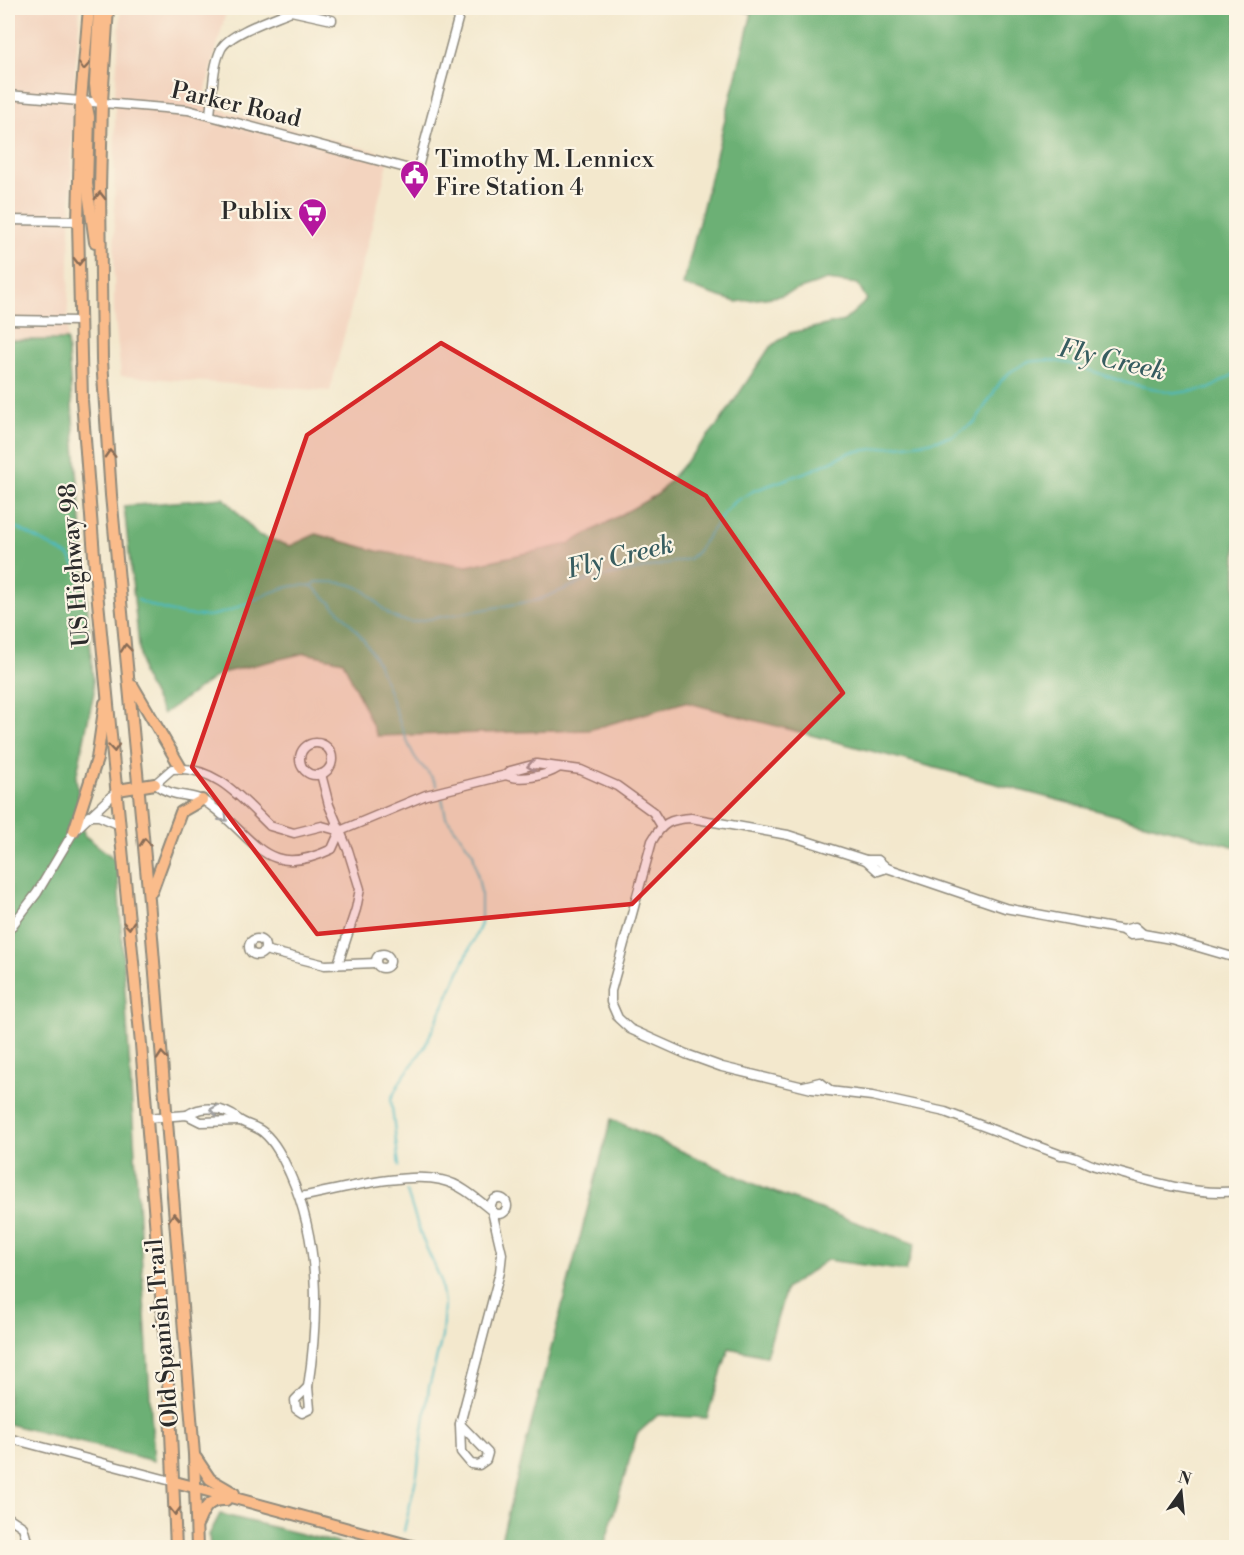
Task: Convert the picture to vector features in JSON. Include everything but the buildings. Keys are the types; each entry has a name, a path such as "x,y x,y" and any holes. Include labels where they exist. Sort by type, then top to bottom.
{"main road":[{"name":"US Highway 98","path":"88,8 81,100 78,221 81,360 96,581 118,790 147,1118"},
{"path":"99,8 96,94 102,102"},
{"name":"US Highway 98","path":"108,8 102,102 100,266 102,360 111,495 140,785 166,1115"},
{"path":"81,100 87,107 89,117 87,184 91,222 100,266"},
{"path":"81,360 102,360"},
{"path":"130,681 181,768"},
{"path":"74,831 97,759 108,688"},
{"path":"118,790 156,784"},
{"path":"149,900 181,812 202,800"},
{"name":"Old Spanish Trail","path":"166,1115 194,1454 198,1548"},
{"name":"Old Spanish Trail","path":"147,1118 175,1482 176,1548"},
{"path":"194,1454 210,1479 245,1500"},
{"path":"175,1482 419,1548"},
{"path":"197,1525 205,1507 215,1499 245,1500"}],"street":[{"name":"Parker Road","path":"8,95 180,109 210,114 417,171 461,8"},
{"path":"210,114 215,71 222,47 242,32 292,9 332,20"},
{"path":"8,220 78,221"},
{"path":"8,320 80,321"},
{"path":"340,831 333,849 320,855 296,859 273,857 260,851 210,804 202,800 169,794 156,784 166,772 181,768 217,778 270,826 279,830 294,833 322,826 340,831 426,795 506,776 510,771 536,764 581,770 617,786 658,817 661,825"},
{"path":"321,774 360,889 357,909 338,964"},
{"path":"8,931 37,893 74,831 118,790"},
{"path":"89,816 99,816 120,825"},
{"path":"1236,958 1191,944 1143,934 1131,935 1123,930 1005,908 887,868 878,860 866,860 788,835 691,818 675,819 661,825 649,850 613,976 611,1002 618,1018 630,1029 722,1067 804,1086 820,1082 830,1089 945,1112 1061,1155 1074,1155 1085,1163 1161,1183 1220,1192 1236,1191"},
{"path":"265,950 325,964 376,963"},
{"path":"187,1115 198,1109 212,1109 233,1114 239,1121 263,1132 279,1151 300,1197 309,1229 315,1289 315,1342 308,1387"},
{"path":"147,1118 187,1115 201,1122 239,1121"},
{"path":"300,1197 417,1178 441,1179 455,1185 492,1211 502,1254 500,1272 460,1424 461,1452 471,1464 479,1465 486,1460 488,1453 460,1424"},
{"path":"8,1438 175,1482"},
{"path":"8,1517 23,1527 29,1548"}],"highlighted area":[{"path":"441,343 706,496 843,693 632,904 317,934 192,767 307,435"}],"shaded area":[{"path":"8,8 80,8 74,86 67,340 8,340"},
{"path":"121,8 227,8 202,105 390,155 330,391 121,376 114,310 115,93"}],"green space":[{"path":"734,8 1236,8 1236,847 685,702 589,730 377,736 343,661 305,653 221,673 163,714 142,674 124,506 224,498 258,535 290,546 316,534 377,551 467,566 569,544 658,494 720,422 770,347 790,333 844,321 867,300 858,284 827,280 779,296 736,302 683,285 752,13"},
{"path":"8,340 67,340 94,692 76,778 84,835 117,861 154,1461 8,1424"},
{"path":"611,1119 763,1188 915,1244 906,1271 827,1260 786,1289 766,1356 729,1348 707,1418 658,1415 637,1434 604,1547 499,1547"},
{"path":"220,1514 354,1547 210,1547 209,1535"}],"waterway":[{"name":"Fly Creek","path":"138,600 175,613 204,616 226,612 287,587 312,586 316,582 336,582 361,588 386,612 403,621 412,622 538,600 587,580 689,559 697,552 733,503 753,491 812,470 851,452 929,442 952,436 975,422 1001,381 1010,372 1027,362 1047,360 1073,364 1126,383 1176,393 1209,389 1236,373"},
{"name":"Fly Creek","path":"8,523 69,556 80,573 89,579"},
{"path":"312,586 342,614 368,647 381,671 410,747 437,786"},
{"path":"399,1166 391,1099 401,1080 424,1048 481,924 481,892 473,853 446,817 442,798"},
{"path":"404,1531 417,1474 429,1387 442,1337 444,1303 440,1278 422,1238 407,1192"}],"place":[{"name":"Timothy M. Lennicx Fire Station 4","path":"414,200"},
{"name":"Publix","path":"313,238"}]}
